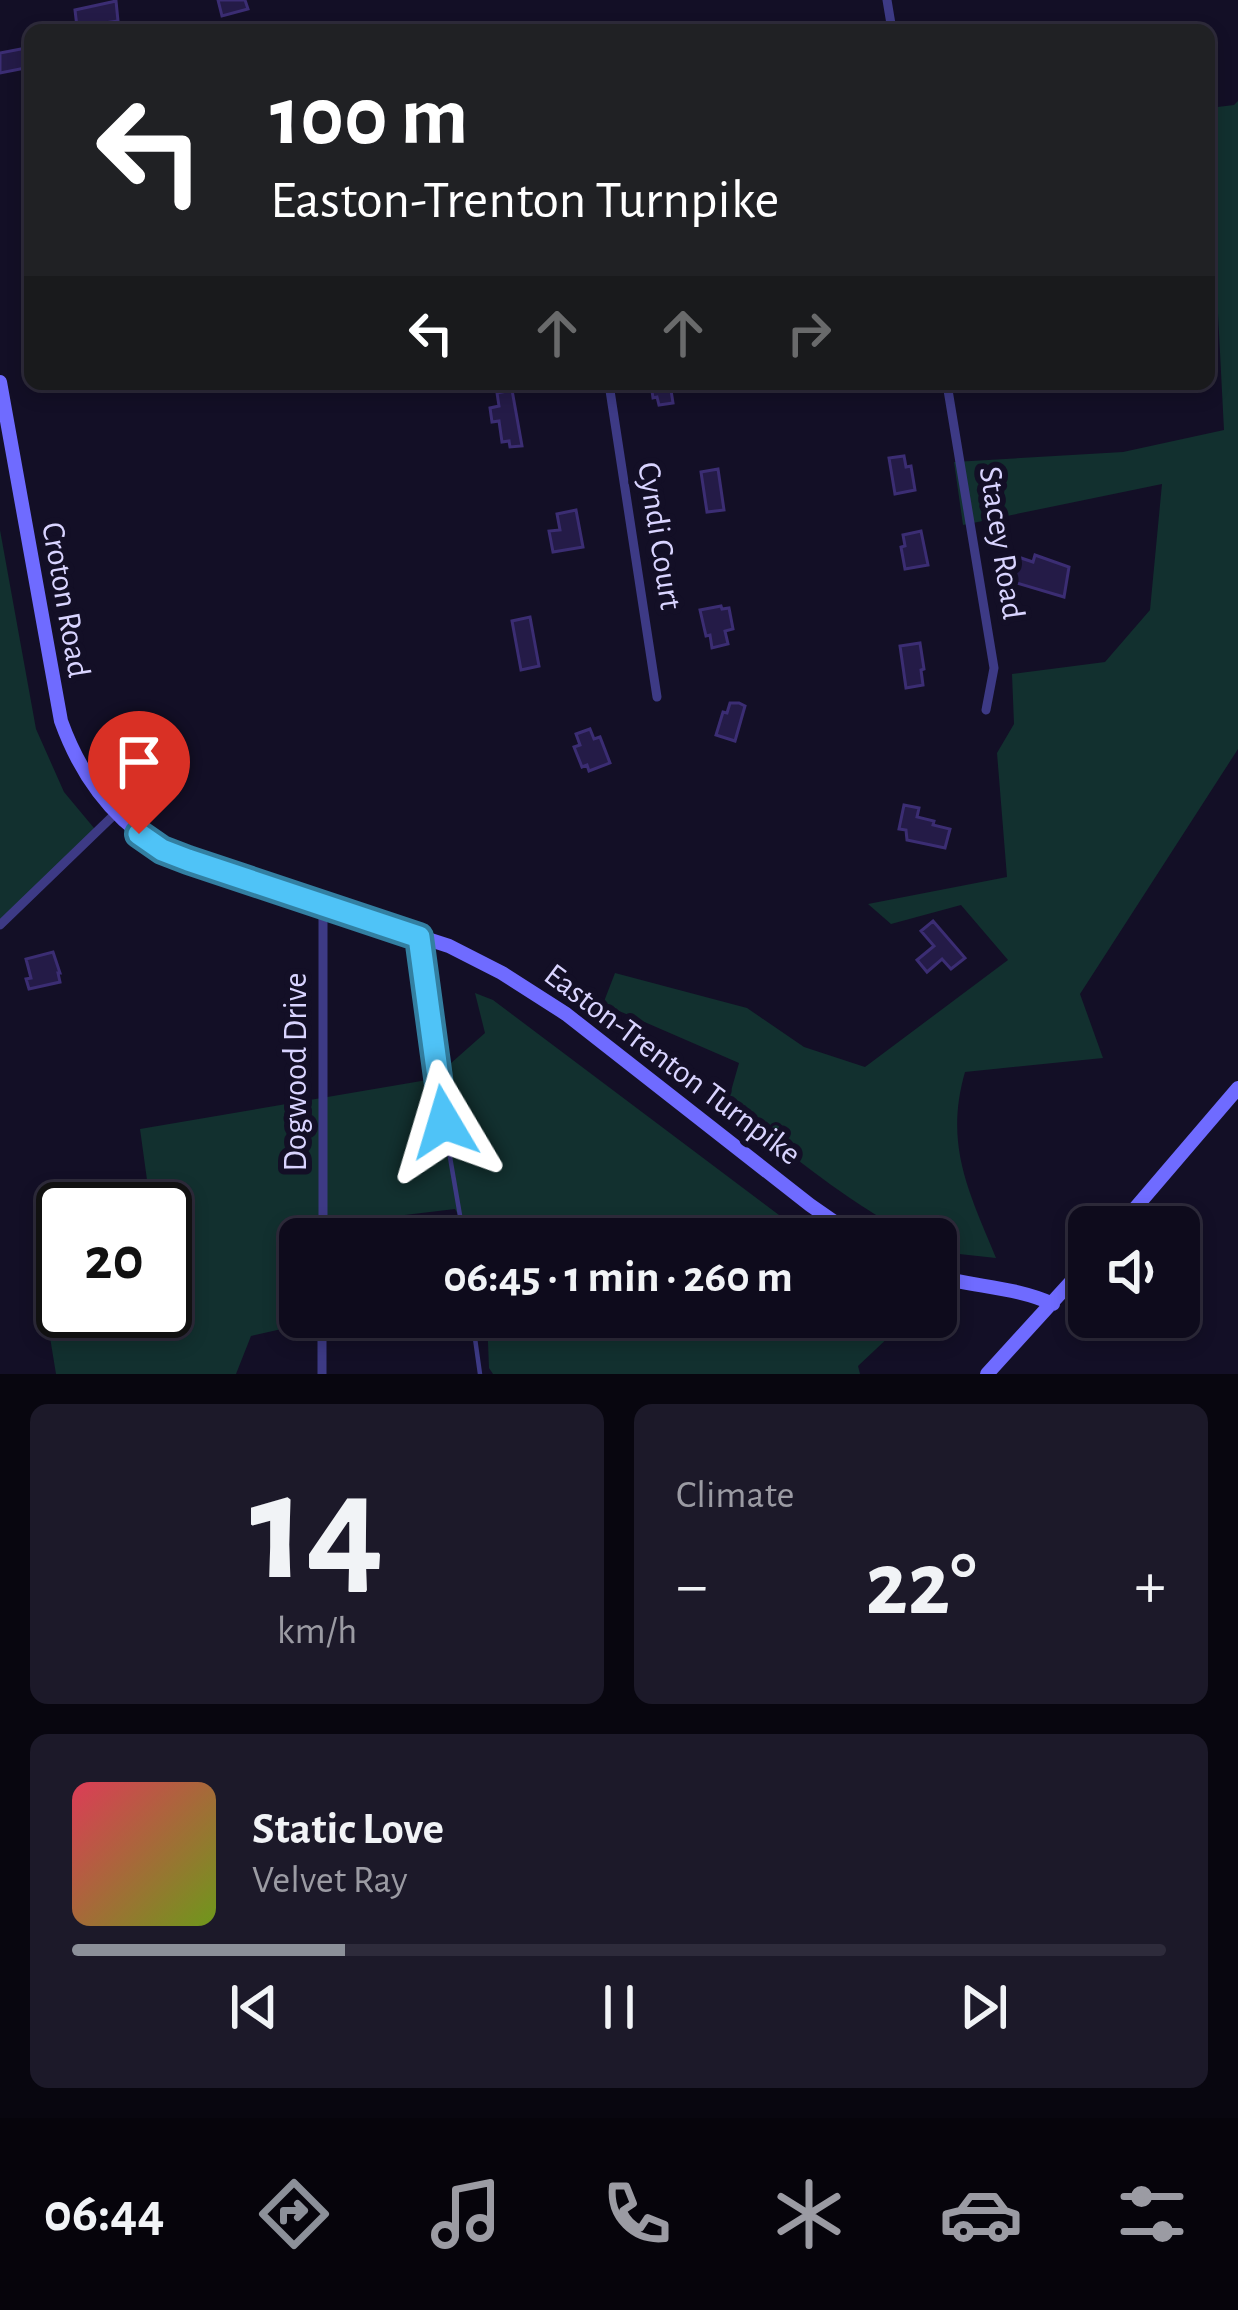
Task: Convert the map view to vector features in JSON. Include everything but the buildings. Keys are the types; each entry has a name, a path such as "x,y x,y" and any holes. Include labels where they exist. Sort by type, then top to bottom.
{"main road":[{"name":"Croton Road","path":"0,382 61,721 84,773 115,814"},
{"name":"Easton-Trenton Turnpike","path":"115,814 162,850 449,946 488,965 544,998 829,1218"},
{"path":"1137,1206 1238,1088"},
{"path":"957,1282 1033,1294 1053,1304"},
{"path":"987,1374 1068,1286"}],"street":[{"name":"Cyndi Court","path":"610,390 657,697"},
{"name":"Stacey Road","path":"948,390 994,668 986,710"},
{"path":"0,925 115,814"},
{"name":"Dogwood Drive","path":"323,904 323,1218"},
{"path":"322,1338 322,1374"}],"lane":[{"path":"419,937 460,1218"},
{"path":"475,1338 480,1374"}],"green space":[{"path":"1238,101 1238,749 1080,994 1103,1058 965,1072 958,1146 996,1258 959,1254 957,1218 882,1218 727,1105 739,1063 603,1004 615,973 747,1008 804,1047 865,1067 1008,960 961,905 891,924 868,904 1007,877 997,753 1014,724 1012,674 1105,662 1150,610 1162,484 963,525 954,462 1123,452 1224,430 1215,255 1215,107"},
{"path":"0,530 36,729 64,792 99,834 0,928"},
{"path":"475,993 493,1000 783,1218 460,1218 455,1209 380,1218 279,1218 279,1330 251,1336 236,1374 56,1374 50,1338 192,1338 192,1182 147,1182 140,1129 433,1079 485,1033"},
{"path":"488,1338 888,1338 858,1366 860,1374 493,1374"}],"route":[{"path":"139,834 188,860 419,937 444,1122"}]}
